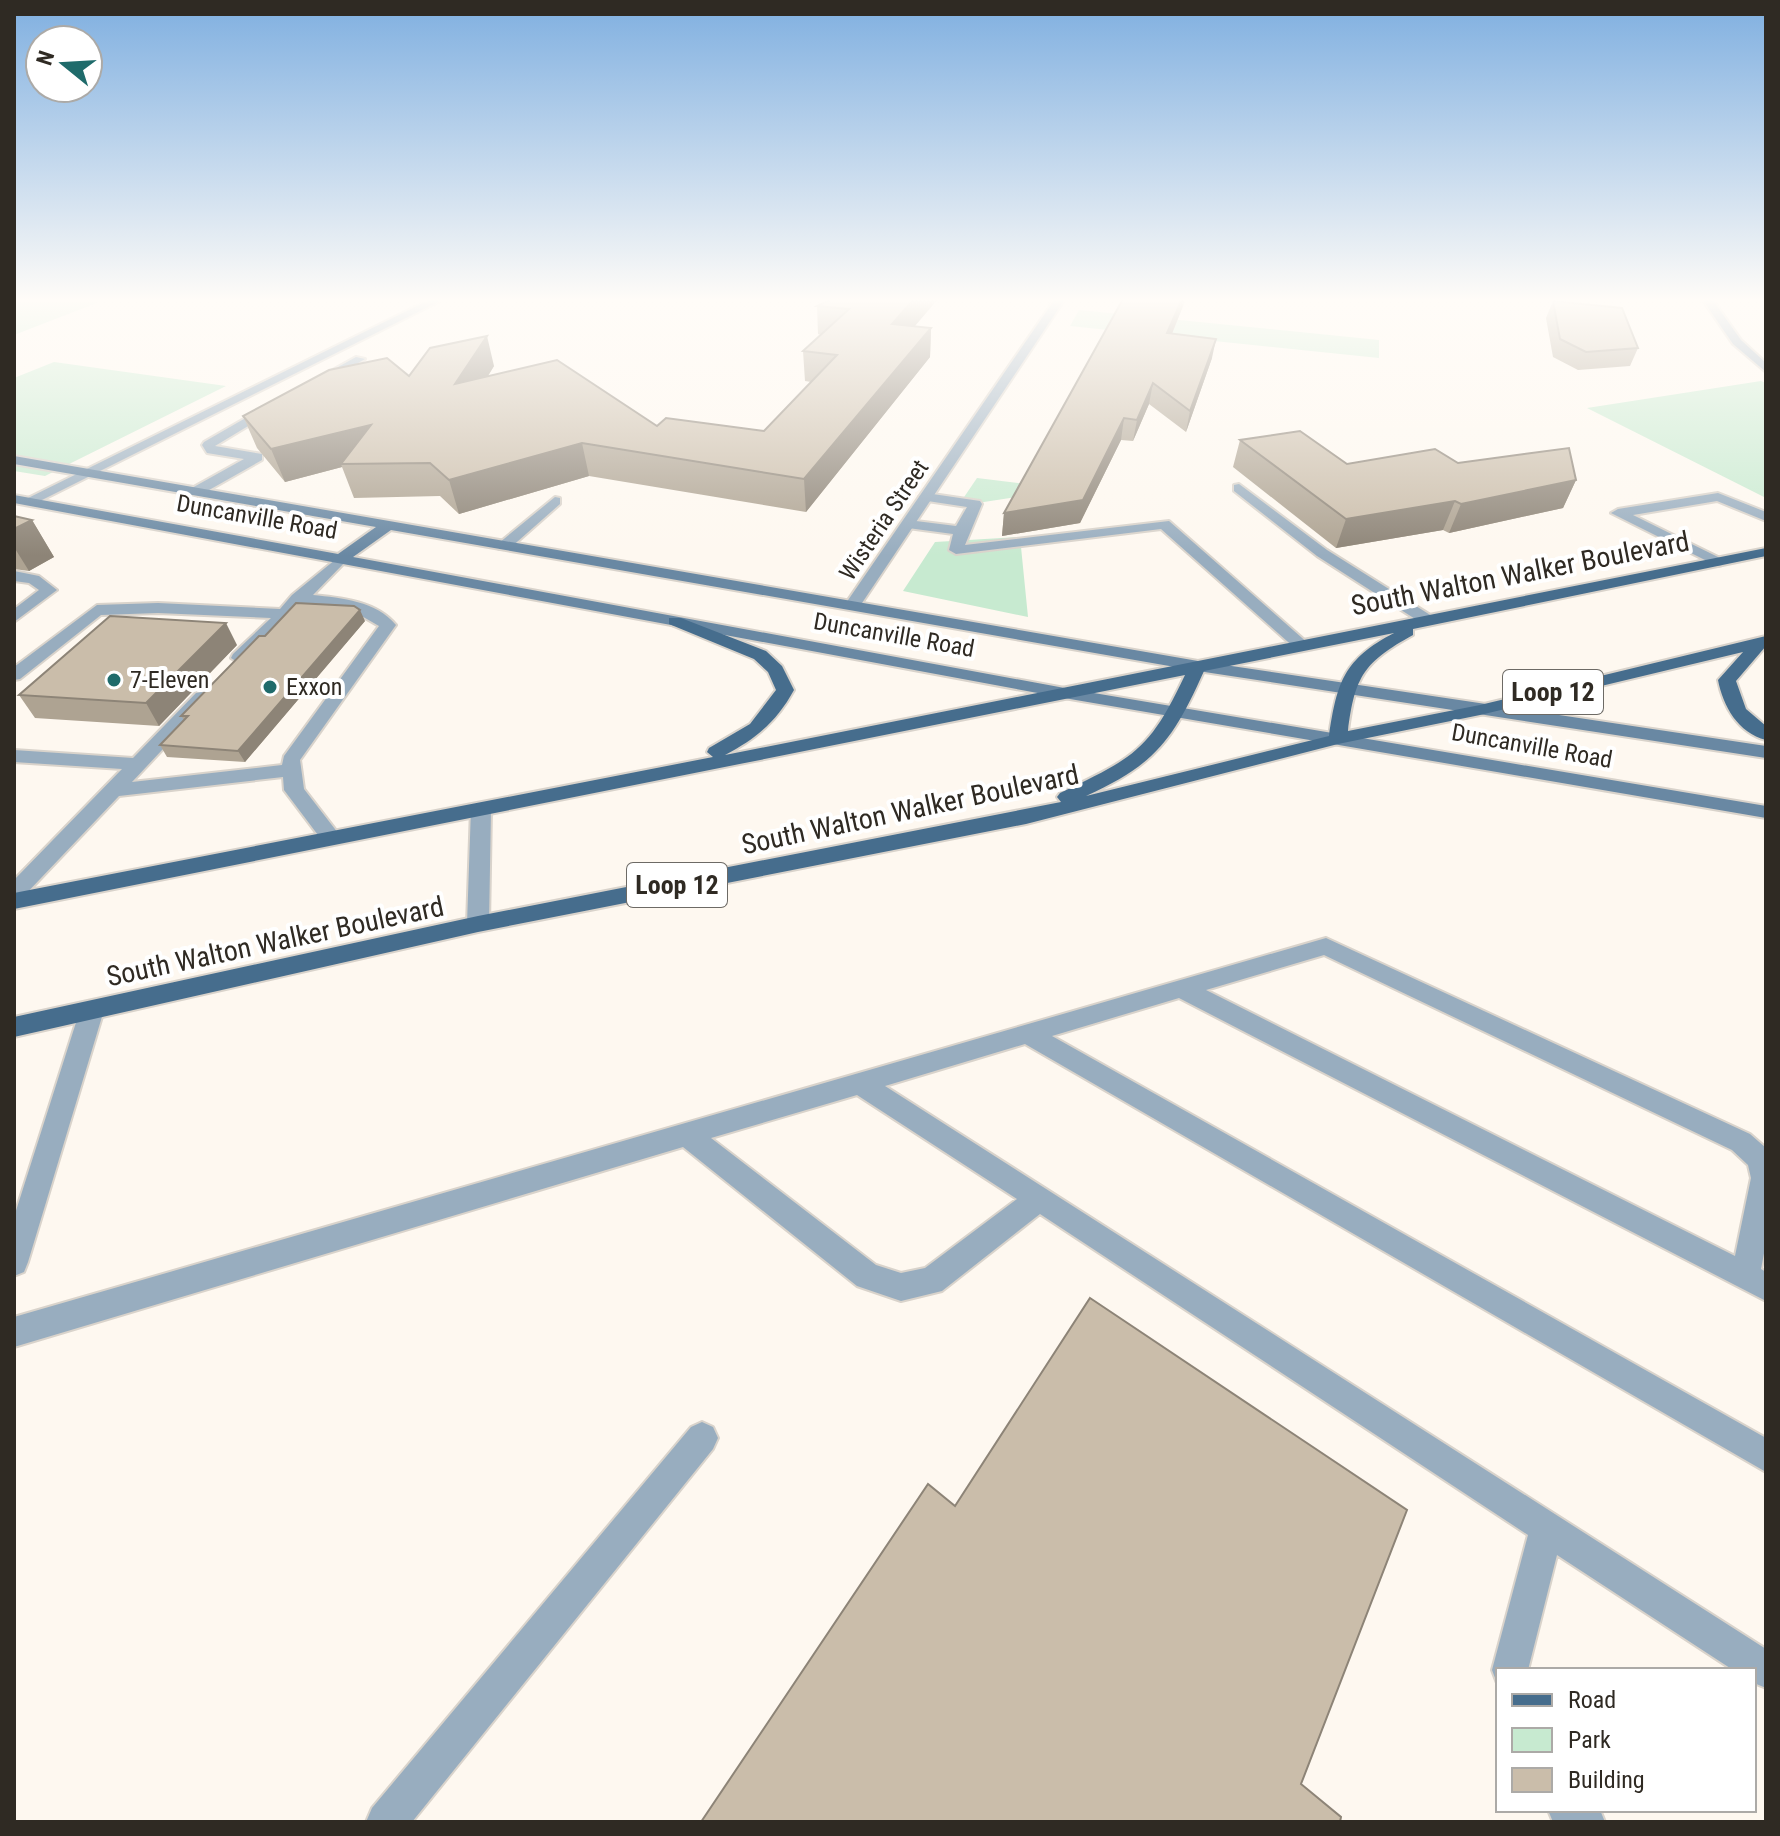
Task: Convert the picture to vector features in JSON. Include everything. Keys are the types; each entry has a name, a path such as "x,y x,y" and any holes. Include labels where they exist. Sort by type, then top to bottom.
{"main road":[{"name":"Duncanville Road","path":"14,460 1198,666 1766,752"},
{"name":"Duncanville Road","path":"20,501 1070,694 1766,812"},
{"path":"341,559 390,524"},
{"name":"South Walton Walker Boulevard","path":"14,901 1070,694 1766,552"},
{"path":"675,621 760,655 776,670 785,690 773,713 748,736 686,767"},
{"path":"1338,739 1344,688 1355,667 1375,649 1429,621"},
{"name":"South Walton Walker Boulevard","path":"14,1027 478,924 1026,817 1338,739 1480,710 1763,642"},
{"path":"1763,642 1727,680 1730,701 1752,726 1766,734"},
{"path":"1026,817 1129,767 1155,744 1176,712 1198,666"}],"street":[{"path":"20,501 263,385"},
{"path":"304,389 312,385"},
{"name":"Wisteria Street","path":"852,606 1002,385"},
{"path":"197,491 257,457 211,450 208,445 290,397"},
{"path":"1239,488 1322,553 1429,621"},
{"path":"926,497 975,504 961,531 956,550 1164,524 1302,645"},
{"path":"1717,562 1618,513 1718,497 1766,517"},
{"path":"504,546 555,501"},
{"path":"908,524 961,531"},
{"path":"14,893 281,614 341,559"},
{"path":"14,576 34,579 49,590 14,617"},
{"path":"298,598 363,609 381,616 388,625 291,760 294,790 331,838"},
{"path":"14,675 97,610 158,608 281,614"},
{"path":"14,756 138,764"},
{"path":"113,790 292,770"},
{"path":"478,924 481,809"},
{"path":"14,1332 1326,946 1741,1142 1759,1159 1765,1178 1755,1281 1182,989"},
{"path":"14,1260 92,1010"},
{"path":"1027,1034 1766,1456"},
{"path":"860,1083 1766,1670"},
{"path":"687,1135 867,1276 901,1287 932,1281 1038,1199"},
{"path":"386,1822 702,1438"},
{"path":"1511,1668 1547,1528"}],"green space":[{"path":"14,385 226,386 45,476 14,471"},
{"path":"1737,385 1766,385 1766,498 1587,408"},
{"path":"977,478 1069,489 958,506"},
{"path":"1020,537 1028,617 903,591 935,542"}],"building":[{"path":"302,385 594,385 657,426 666,418 764,431 808,385 883,385 804,479 582,443 449,480 430,463 341,464 371,425 271,449 243,416"},
{"path":"1075,385 1152,385 1137,420 1124,418 1083,500 1004,513"},
{"path":"1155,385 1200,385 1190,411"},
{"path":"1300,431 1347,464 1435,449 1458,463 1569,448 1576,480 1461,504 1455,501 1346,519 1240,440"},
{"path":"14,516 32,520 14,529"},
{"name":"Exxon","path":"296,603 354,606 360,610 238,751 160,745 188,716 181,716"},
{"path":"110,616 226,623 146,703 19,695"},
{"path":"1090,1298 1407,1510 1301,1784 1341,1817 1340,1822 701,1822 928,1484 955,1506"}],"place":[{"name":"7-Eleven","path":"114,680"},
{"name":"Exxon","path":"270,687"}]}
